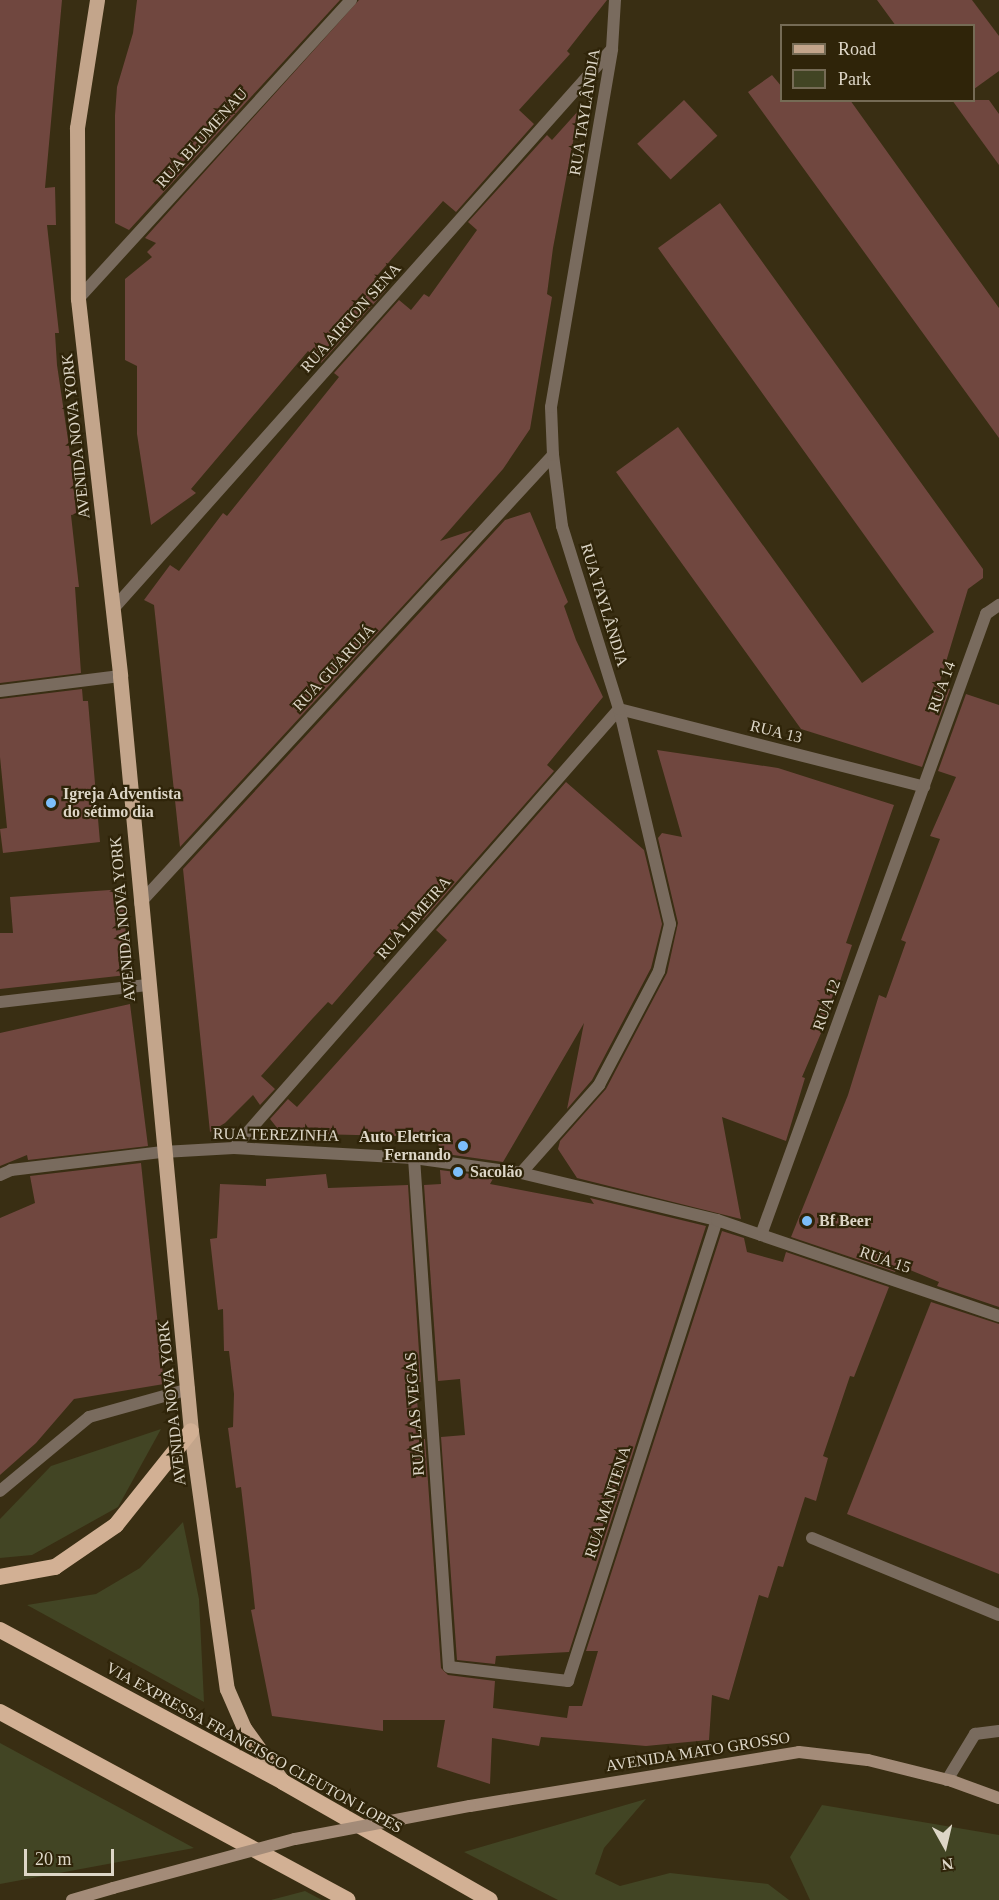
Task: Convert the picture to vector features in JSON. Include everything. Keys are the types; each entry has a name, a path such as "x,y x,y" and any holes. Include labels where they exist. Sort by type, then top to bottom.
{"highway":[{"path":"0,1577 55,1567 116,1525 191,1431"},
{"name":"VIA EXPRESSA FRANCISCO CLEUTON LOPES","path":"0,1630 283,1782 490,1900"},
{"path":"0,1712 347,1900"}],"main road":[{"name":"AVENIDA NOVA YORK","path":"97,0 77,128 78,299 120,676 147,985 189,1389 191,1431 227,1689 244,1728 283,1782"},
{"name":"AVENIDA MATO GROSSO","path":"72,1900 295,1839 470,1806 799,1752 868,1760 947,1780 999,1798"}],"street":[{"name":"RUA BLUMENAU","path":"78,299 351,0"},
{"name":"RUA TAYLÂNDIA","path":"521,1173 598,1085 659,970 670,924 619,709 562,526 553,455 551,407 612,49 615,0"},
{"name":"RUA AIRTON SENA","path":"113,609 612,49"},
{"name":"RUA GUARUJÁ","path":"140,903 553,455"},
{"name":"RUA 14","path":"924,787 986,614 999,605"},
{"path":"0,691 120,676"},
{"name":"RUA 13","path":"619,709 924,787"},
{"name":"RUA LIMEIRA","path":"234,1148 619,709"},
{"name":"RUA 12","path":"761,1235 924,787"},
{"path":"0,1002 147,985"},
{"name":"RUA TEREZINHA","path":"0,1175 11,1170 163,1152 234,1148 414,1158 521,1173 717,1220 761,1235"},
{"name":"RUA LAS VEGAS","path":"414,1158 449,1667"},
{"name":"RUA MANTENA","path":"449,1667 568,1681 717,1220"},
{"name":"RUA 15","path":"761,1235 999,1316"},
{"path":"0,1491 88,1417 189,1389"},
{"path":"812,1538 999,1615"},
{"path":"947,1780 975,1734 999,1731"}],"green space":[{"path":"161,1429 118,1507 32,1555 0,1558 0,1519 51,1466"},
{"path":"183,1522 199,1599 204,1702 27,1605 96,1594 140,1568"},
{"path":"0,1743 194,1848 0,1884"},
{"path":"646,1799 604,1848 595,1874 620,1886 670,1873 768,1884 789,1900 558,1900 464,1852"},
{"path":"822,1805 999,1835 999,1900 810,1900 790,1857"},
{"path":"305,1891 322,1900 271,1900"}],"building":[{"path":"0,0 62,0 45,188 55,187 56,225 47,225 59,333 55,333 57,365 79,514 71,515 79,587 75,587 81,673 0,683"},
{"path":"137,0 340,0 129,230 115,223 115,115 117,87 133,33"},
{"path":"359,0 607,0 567,51 570,54 519,110 534,124 456,212 443,201 374,279 386,290 321,363 308,351 191,489 196,493 151,525 137,434 137,366 125,360 125,279 152,257 147,252 156,243 145,238"},
{"path":"877,0 972,0 999,36 999,71 975,88 975,24 895,24"},
{"path":"772,75 780,85 780,102 851,102 999,308 999,438 748,92"},
{"path":"684,100 717,136 671,179 637,144"},
{"path":"989,100 999,114 999,165 953,102"},
{"path":"579,110 553,248 547,294 552,297 530,429 503,469 440,541 473,530 180,847 154,605 144,600 170,565 179,571 223,513 227,516 339,377 334,373 399,300 411,310 424,294 429,297 477,230 468,222 547,135 552,140"},
{"path":"720,203 983,569 983,578 968,589 939,685 950,689 922,767 801,729 616,472 678,427 862,683 934,632 658,248"},
{"path":"530,512 568,602 564,606 576,640 603,697 547,765 554,771 423,920 413,911 332,1005 328,1002 261,1076 275,1089 260,1105 253,1095 225,1123 210,1132 183,869 505,520"},
{"path":"82,689 83,701 88,701 100,842 3,853 0,829 7,828 0,757 0,699"},
{"path":"966,694 999,705 999,1307 937,1286 939,1282 898,1265 895,1272 791,1237 848,1095 879,995 886,998 906,942 901,940 940,839 930,836 956,777 938,771"},
{"path":"657,750 778,768 894,805 846,943 852,945 828,1017 802,1077 805,1078 786,1141 722,1117 741,1219 577,1178 558,1149 560,1141 606,1089 667,973 678,923 658,838 662,833 682,837"},
{"path":"566,782 644,850 662,924 651,968 592,1080 567,1109 584,1023 503,1162 439,1153 438,1137 274,1133 278,1129 270,1119 288,1099 297,1107 447,940 436,930"},
{"path":"124,889 127,975 0,989 0,933 13,933 10,897"},
{"path":"130,1004 148,1146 28,1160 27,1155 0,1166 0,1033"},
{"path":"141,1163 164,1384 74,1399 36,1443 0,1475 0,1218 35,1203 30,1176"},
{"path":"440,1170 494,1177 490,1184 594,1204 590,1198 706,1226 569,1652 496,1656 495,1664 457,1660 441,1437 465,1435 460,1379 438,1381 424,1185 441,1184"},
{"path":"326,1174 328,1188 408,1185 421,1382 415,1382 421,1439 425,1439 441,1668 448,1675 495,1681 493,1708 567,1718 569,1706 582,1706 598,1651 586,1651 722,1231 744,1238 747,1252 783,1262 786,1252 889,1287 854,1377 850,1376 823,1456 828,1458 816,1501 805,1497 783,1567 778,1566 768,1598 759,1595 729,1700 712,1695 709,1740 646,1746 541,1737 539,1746 492,1738 490,1784 437,1767 445,1720 383,1720 383,1731 272,1716 251,1610 255,1609 241,1487 236,1488 228,1428 233,1427 234,1394 229,1351 224,1351 223,1309 218,1310 210,1239 217,1238 220,1184 266,1186 266,1179"},
{"path":"931,1302 999,1324 999,1574 847,1514"}],"place":[{"name":"Igreja Adventista do sétimo dia","path":"51,803"},
{"name":"Auto Eletrica Fernando","path":"463,1146"},
{"name":"Sacolão","path":"458,1172"},
{"name":"Bf Beer","path":"807,1221"}]}
